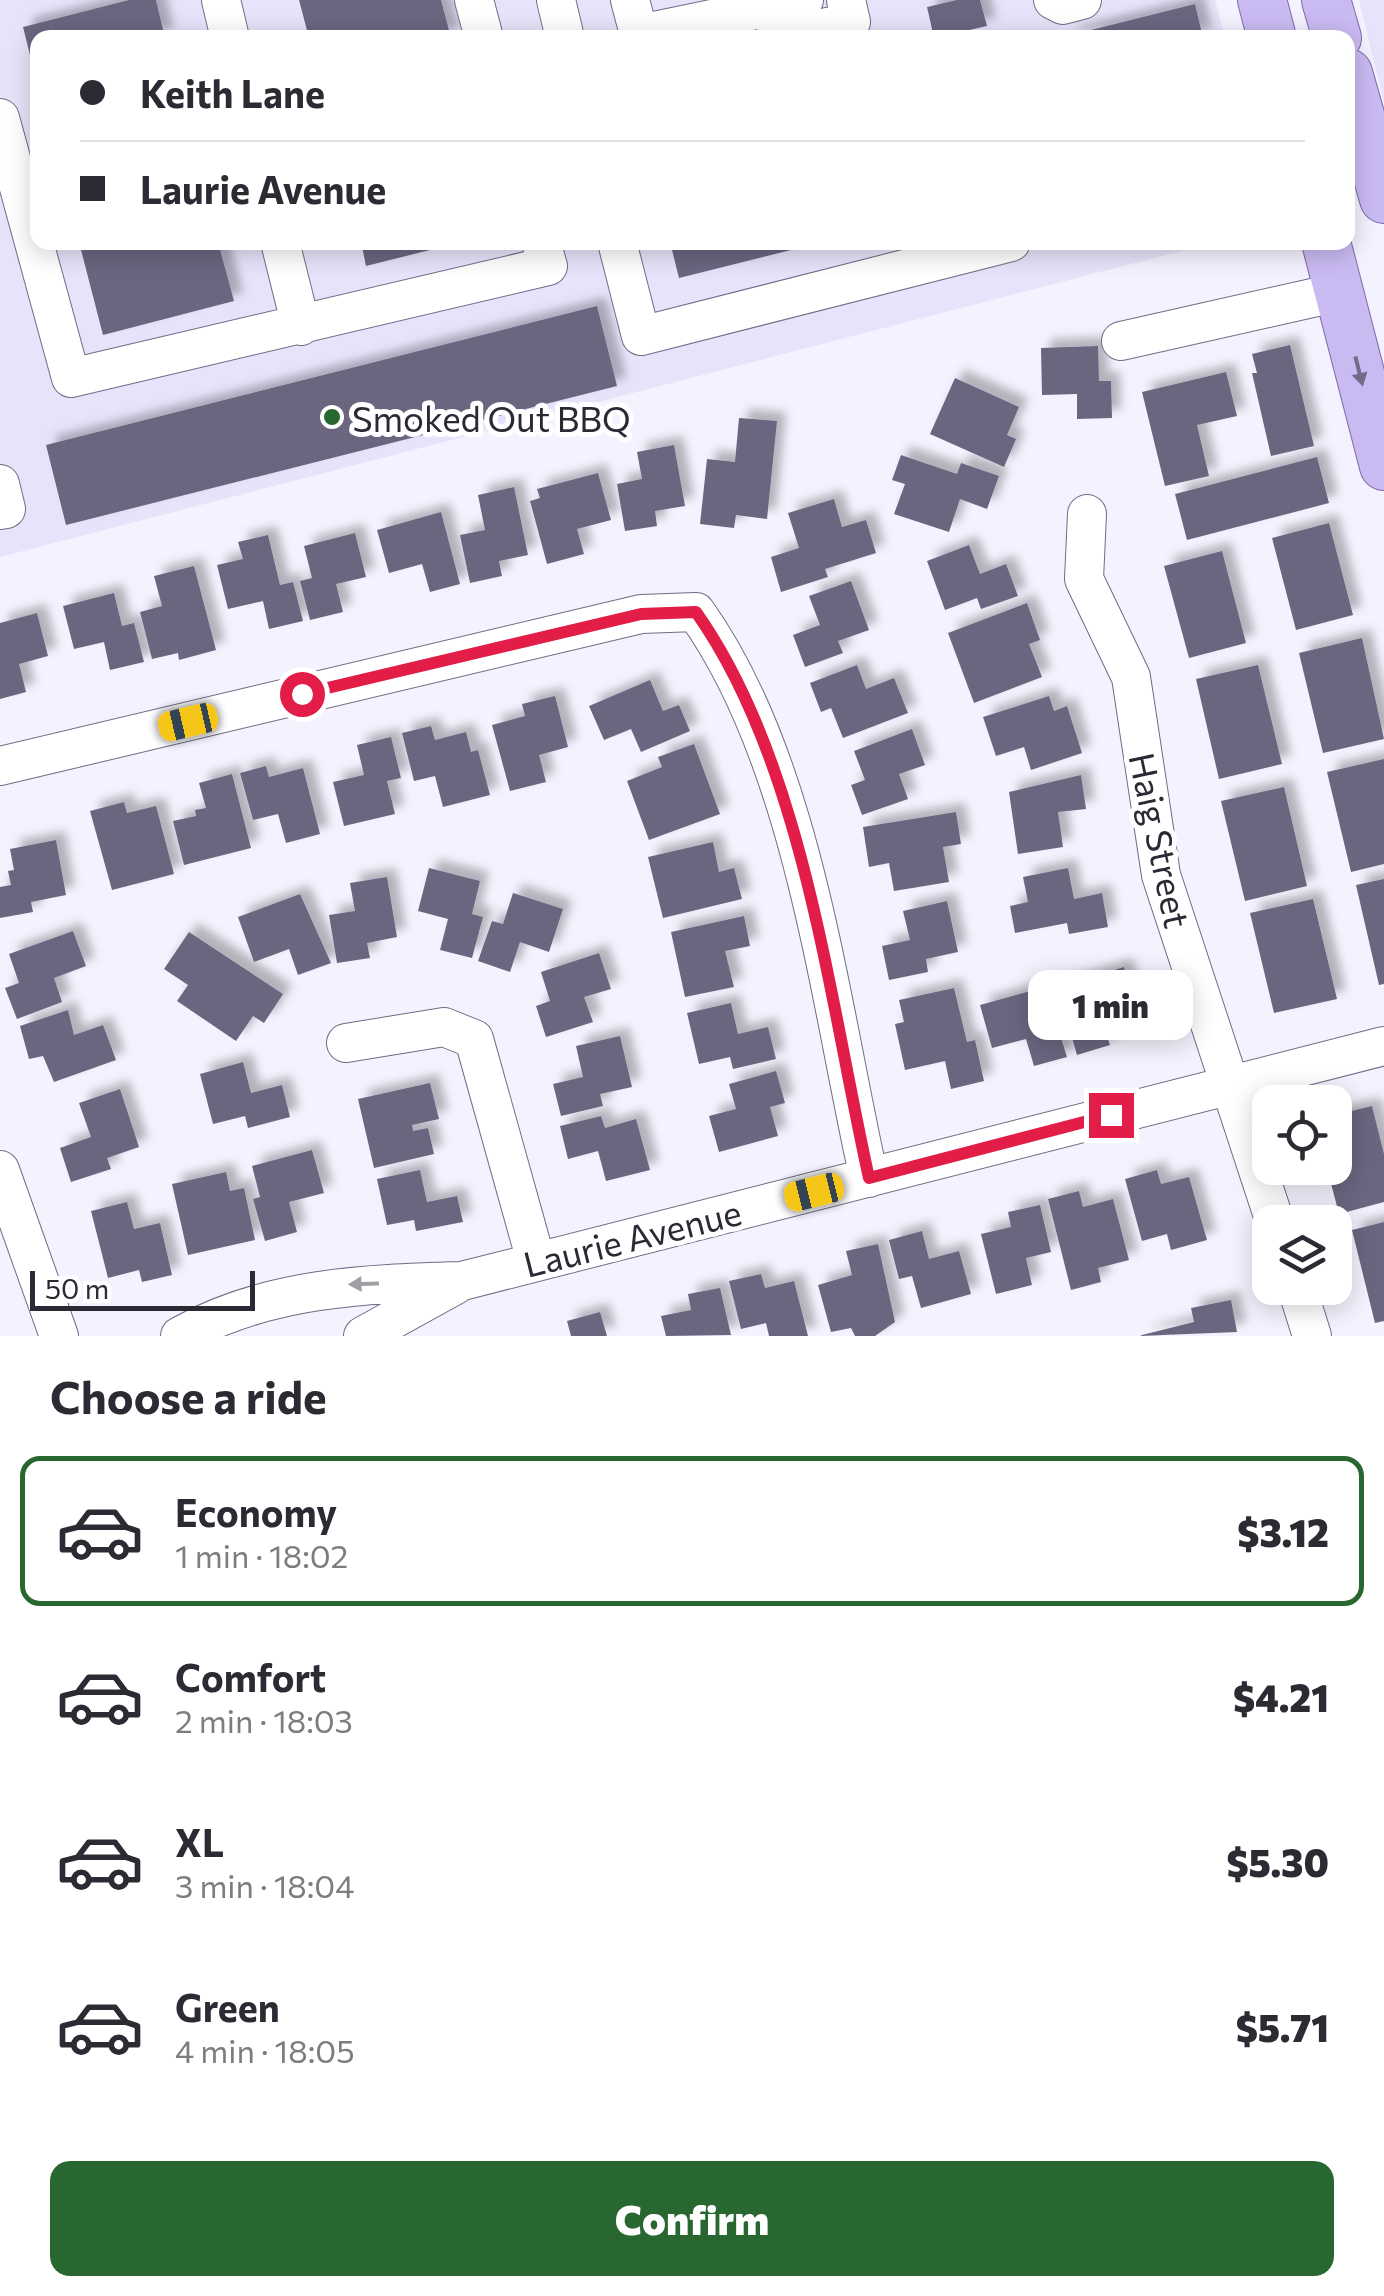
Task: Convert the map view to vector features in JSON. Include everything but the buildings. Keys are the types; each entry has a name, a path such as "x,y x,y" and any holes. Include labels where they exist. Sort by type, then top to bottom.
{"main road":[{"path":"1262,0 1270,30"},
{"path":"1326,0 1335,30"},
{"path":"1355,111 1370,191"},
{"path":"1328,250 1384,466"}],"street":[{"path":"221,0 228,30"},
{"path":"474,0 482,30"},
{"path":"556,0 563,30"},
{"path":"636,24 804,0"},
{"path":"812,30 851,22 846,0"},
{"path":"1053,0 1063,5 1082,0"},
{"path":"0,118 30,229"},
{"path":"36,250 70,378 548,266 543,250"},
{"path":"282,250 301,326"},
{"path":"619,250 641,336 980,250"},
{"path":"1120,341 1339,292"},
{"path":"0,484 6,509 0,510"},
{"name":"Haig Street","path":"1087,514 1084,579 1130,678 1161,876 1269,1205"},
{"path":"0,766 641,614 696,612 728,656 796,832 869,1178"},
{"path":"346,1043 444,1027 474,1039 536,1261"},
{"name":"Laurie Avenue","path":"180,1336 212,1318 336,1285 462,1281 1384,1046"},
{"path":"0,1170 59,1336"},
{"name":"Laurie Avenue","path":"363,1336 462,1281"},
{"path":"1302,1305 1312,1336"}],"shaded area":[{"path":"0,0 1215,0 1223,30 30,30 30,250 1185,250 0,557"},
{"path":"1359,0 1384,0 1384,102 1368,38"}],"place":[{"name":"Smoked Out BBQ","path":"332,417"}],"route":[{"path":"302,694 641,614 696,612 728,656 796,832 869,1178 1111,1115"}]}
